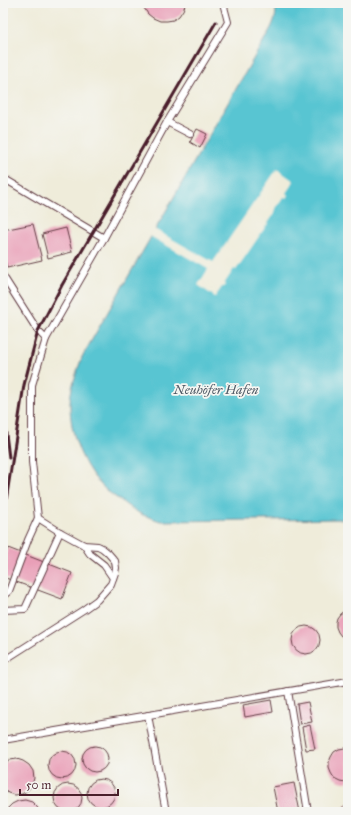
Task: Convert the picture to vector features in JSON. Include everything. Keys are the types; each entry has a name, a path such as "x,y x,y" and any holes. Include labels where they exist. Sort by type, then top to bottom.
{"lane":[{"path":"3,596 9,592 28,540 38,518 32,462 32,385 46,339 168,122 228,22 223,3"},
{"path":"168,122 190,134"},
{"path":"3,178 104,238"},
{"path":"3,276 38,331 46,339"},
{"path":"3,661 92,604 111,584 115,573 115,562 108,553 98,546 84,545 38,518"},
{"path":"3,610 25,609 60,532"},
{"path":"84,545 90,554 104,565 113,578"},
{"path":"3,740 348,681"},
{"path":"288,691 308,812"},
{"path":"148,715 166,812"}],"water":[{"name":"Neuhöfer Hafen","path":"274,3 348,3 348,519 160,521 143,515 128,506 105,489 90,471 79,450 72,427 70,398 72,386 82,357 271,28 276,12"}],"pier":[{"path":"277,169 294,181 286,193 288,195 286,198 284,197 274,211 275,213 236,270 234,269 224,284 224,287 222,287 215,297 198,285 208,269 150,236 154,229 213,262"}],"building":[{"path":"143,3 186,3 179,16 173,20 160,21 148,14"},
{"path":"197,129 207,134 200,148 190,142"},
{"path":"33,224 42,260 7,268 3,252 3,230"},
{"path":"66,228 72,252 48,258 42,234"},
{"path":"8,548 72,573 62,599 3,577 3,560"},
{"path":"348,610 348,638 341,636 338,632 336,622 340,614"},
{"path":"306,626 316,630 320,640 316,650 306,654 296,650 292,640 296,630"},
{"path":"271,700 273,712 245,717 243,705"},
{"path":"308,702 312,722 300,724 297,704"},
{"path":"310,725 315,749 306,750 302,727"},
{"path":"95,746 104,750 108,759 104,768 95,772 86,768 82,759 86,750"},
{"path":"345,748 348,749 348,781 345,782 334,778 329,768 329,762 334,752"},
{"path":"62,751 72,755 76,765 72,775 62,779 52,775 48,765 52,755"},
{"path":"17,759 29,765 33,771 34,778 32,785 28,790 22,794 15,795 8,793 3,789 3,765 10,760"},
{"path":"101,779 111,783 115,793 111,803 101,807 91,803 87,793 91,783"},
{"path":"294,783 300,812 278,812 273,787"},
{"path":"68,784 78,788 82,798 78,808 68,812 58,808 54,798 58,788"},
{"path":"25,800 32,802 40,812 6,812 12,804"},
{"path":"348,806 348,812 339,812 344,807"}],"railway":[{"path":"3,520 24,385 38,331 62,285 216,22"},
{"path":"3,410 9,458"}]}
